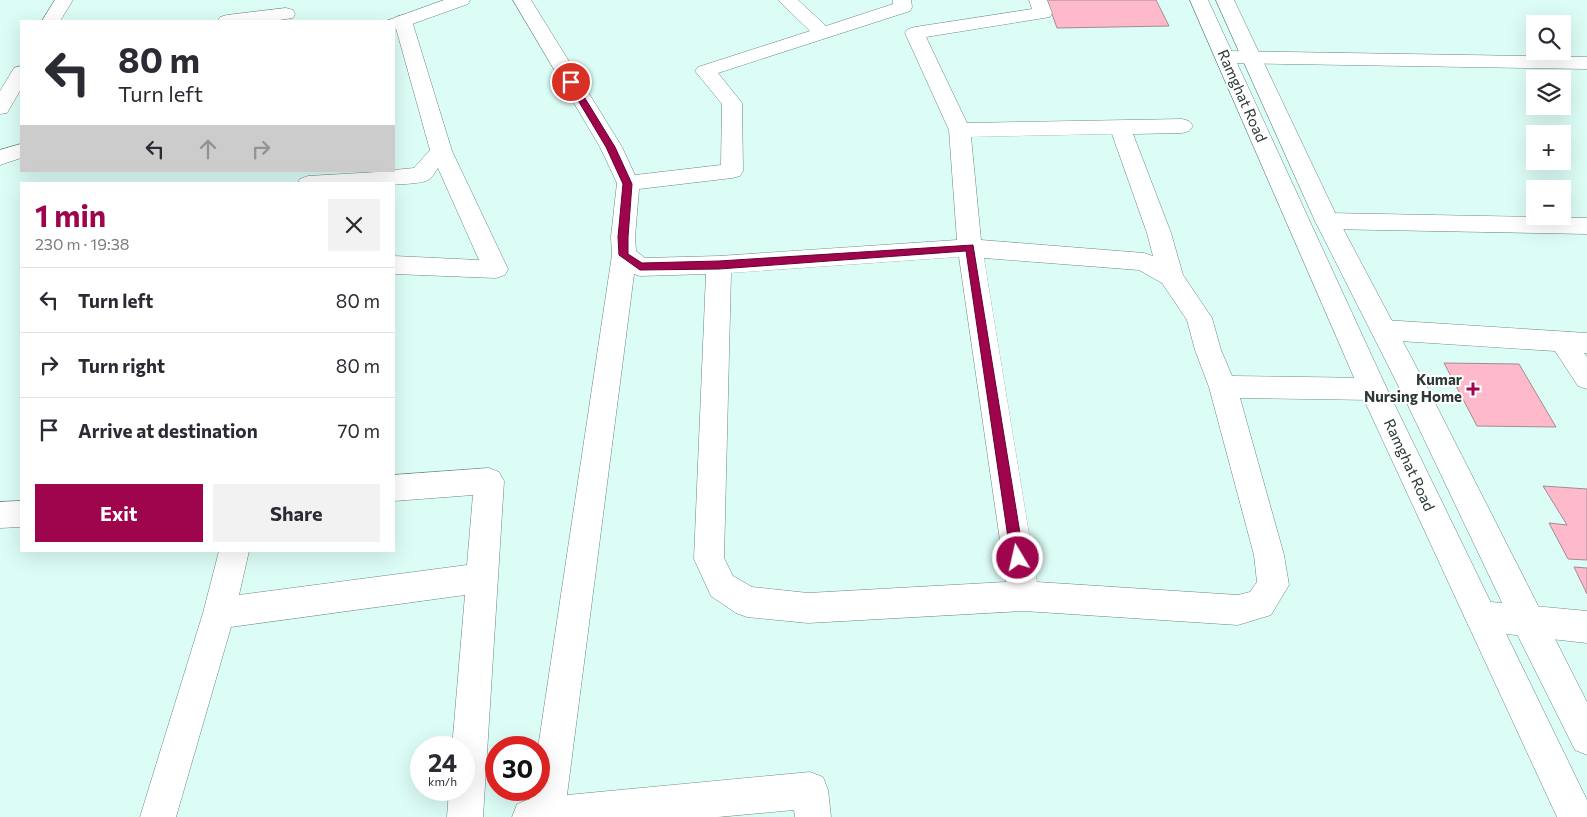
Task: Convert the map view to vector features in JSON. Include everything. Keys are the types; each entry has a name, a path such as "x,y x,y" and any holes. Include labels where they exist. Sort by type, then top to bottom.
{"street":[{"path":"52,20 64,0"},
{"path":"395,265 496,269 441,151 398,22 461,0"},
{"path":"522,0 611,147 628,184 623,237 624,255 538,816 698,809 810,790 813,817"},
{"path":"787,0 823,33"},
{"path":"628,184 732,171 732,104 705,71 903,7 902,0"},
{"path":"1024,596 970,248 960,130 915,33 1044,13 1038,0"},
{"name":"Ramghat Road","path":"1200,0 1373,389 1576,817"},
{"name":"Ramghat Road","path":"1225,0 1326,221 1384,330 1527,621 1587,738"},
{"path":"235,20 286,14"},
{"path":"1226,57 1587,63"},
{"path":"20,74 3,102 20,111"},
{"path":"960,130 1182,126"},
{"path":"719,265 709,559 722,586 747,602 808,608 1024,596 1238,610 1260,604 1273,585 1269,554 1223,386 1208,350 1199,318 1170,277 1158,233 1120,127"},
{"path":"0,158 20,151"},
{"path":"331,182 420,175 441,151"},
{"path":"1326,221 1587,226"},
{"path":"624,255 640,266 719,265 970,248 1144,262 1170,277"},
{"path":"1384,330 1574,342 1587,378"},
{"path":"1223,386 1373,389"},
{"path":"395,488 489,481 465,817"},
{"path":"0,515 20,514"},
{"path":"158,817 219,612 234,552"},
{"path":"219,612 482,578"},
{"path":"1480,616 1587,627"}],"building":[{"path":"1047,0 1156,0 1169,26 1057,28"},
{"path":"1444,363 1519,364 1556,427 1477,426"},
{"path":"1543,486 1587,489 1587,560 1568,559 1549,523 1567,525"},
{"path":"1574,567 1587,568 1587,594"}],"place":[{"name":"Kumar Nursing Home","path":"1473,389"}],"route":[{"path":"571,82 611,147 628,184 623,237 624,255 640,266 719,265 970,248 1018,558"}]}
